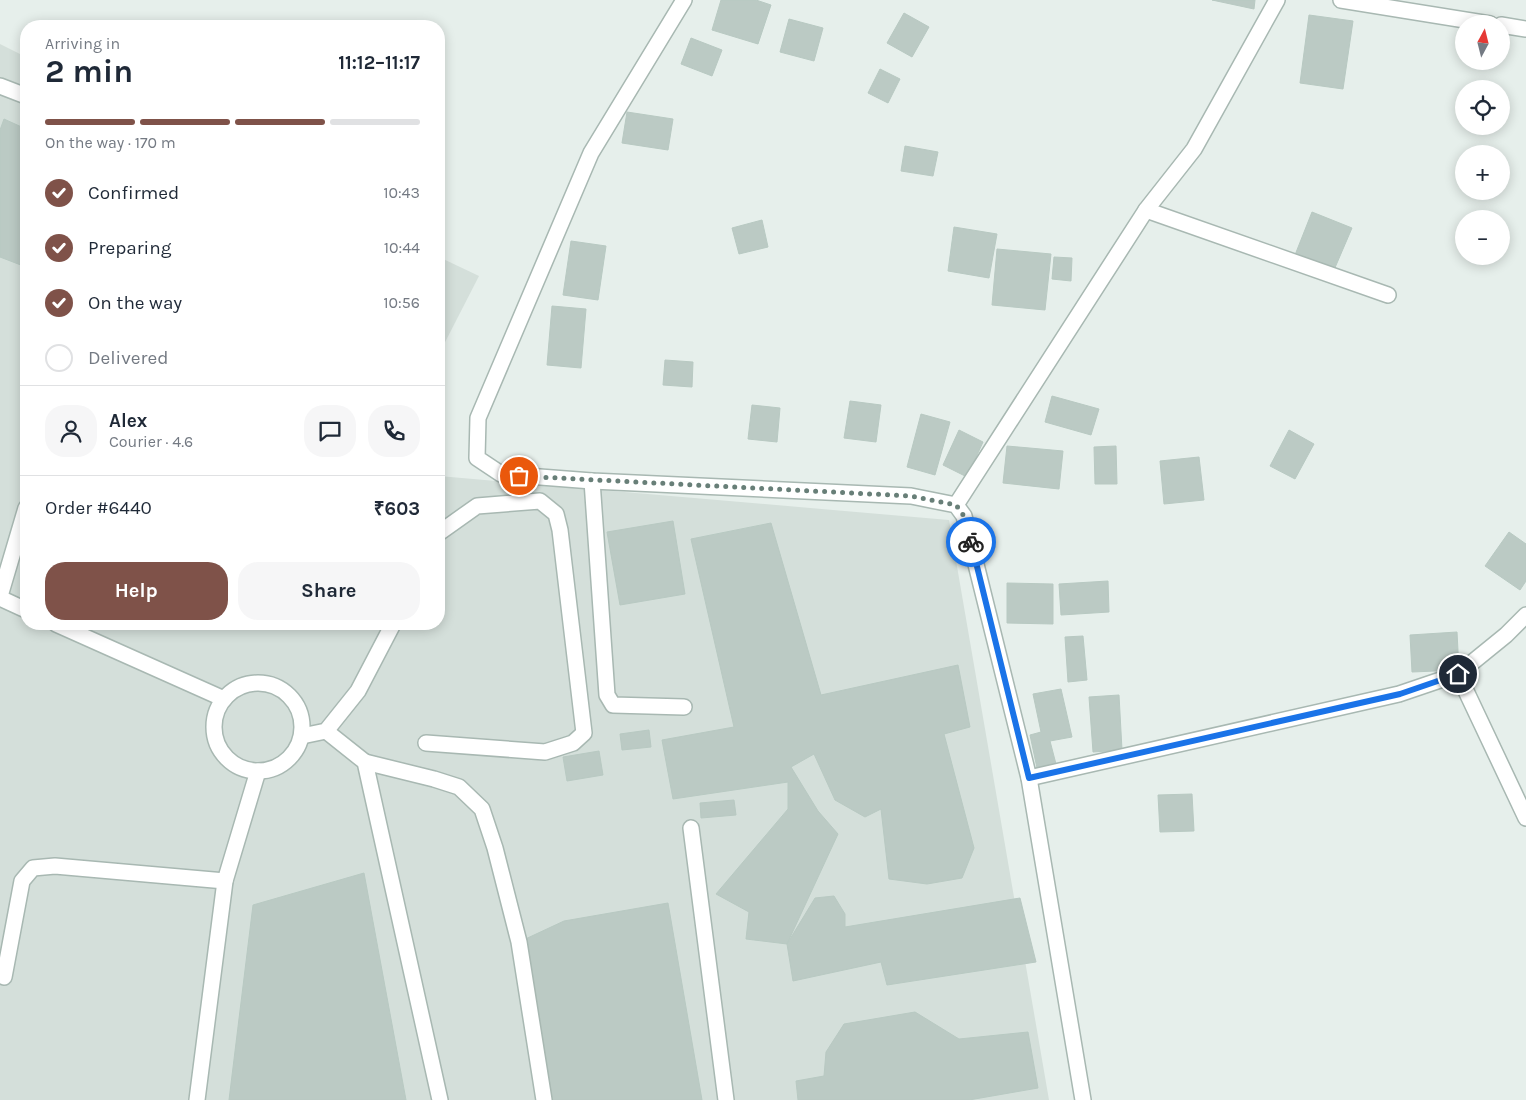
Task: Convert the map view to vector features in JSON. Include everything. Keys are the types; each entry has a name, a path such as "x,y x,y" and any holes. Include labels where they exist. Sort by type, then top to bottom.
{"street":[{"path":"684,0 591,153 478,418 477,458 501,474 592,481 911,496 956,505 964,516 1029,778 1083,1100"},
{"path":"956,505 1146,210 1194,149 1277,0"},
{"path":"1341,0 1455,18"},
{"path":"1510,27 1526,29"},
{"path":"0,86 20,94"},
{"path":"1146,210 1388,294"},
{"path":"592,481 607,695 613,705 684,707"},
{"path":"426,744 545,752 573,743 584,733 560,530 556,514 540,501 477,506 445,529"},
{"path":"20,529 0,597 20,607"},
{"path":"1029,778 1400,694 1458,674 1526,615"},
{"path":"69,630 224,699"},
{"path":"302,736 326,731 358,691 390,630"},
{"path":"1458,674 1526,818"},
{"path":"248,683 278,686 290,695 303,721 302,736 296,750 286,761 272,768 258,771 244,768 232,762 222,752 216,739 214,725 217,711 224,699 234,690 248,683"},
{"path":"326,731 365,762 434,778 459,787 482,809 519,942 544,1100"},
{"path":"365,762 440,1100"},
{"path":"197,1100 225,881 258,771"},
{"path":"692,828 726,1100"},
{"path":"4,976 22,880 33,868 54,866 225,881"}],"shaded area":[{"path":"0,44 20,54 20,630 445,630 445,477 949,520 1049,1100 0,1100"},
{"path":"445,260 479,276 445,342"}],"building":[{"path":"721,0 756,0 771,5 758,44 712,30"},
{"path":"1212,0 1255,0 1254,9"},
{"path":"904,13 929,27 912,57 887,43"},
{"path":"1309,15 1353,21 1343,89 1300,83"},
{"path":"789,19 823,28 814,61 780,52"},
{"path":"691,38 722,50 712,76 681,64"},
{"path":"880,69 900,79 888,103 868,93"},
{"path":"627,112 673,119 668,150 622,143"},
{"path":"4,119 20,126 20,265 0,257 0,130"},
{"path":"905,146 938,152 933,176 901,171"},
{"path":"1312,212 1352,228 1334,270 1295,255"},
{"path":"762,220 768,247 739,254 732,228"},
{"path":"954,227 997,234 989,278 948,271"},
{"path":"571,241 606,246 598,300 563,295"},
{"path":"997,249 1051,254 1045,310 992,305"},
{"path":"1054,257 1072,258 1071,281 1052,279"},
{"path":"552,306 586,309 581,368 547,365"},
{"path":"665,360 693,362 692,387 663,385"},
{"path":"1052,396 1099,409 1091,435 1045,422"},
{"path":"850,401 881,405 876,442 844,438"},
{"path":"752,405 780,408 777,442 748,439"},
{"path":"921,414 950,422 935,475 907,467"},
{"path":"959,430 983,442 967,477 943,465"},
{"path":"1289,430 1314,444 1295,479 1270,466"},
{"path":"1007,446 1063,451 1059,489 1003,483"},
{"path":"1116,446 1117,484 1095,484 1094,447"},
{"path":"1199,457 1204,500 1164,504 1160,461"},
{"path":"673,521 685,594 620,605 607,532"},
{"path":"771,523 821,695 958,665 970,727 944,734 974,848 962,878 927,884 889,879 881,809 865,817 835,800 814,754 791,767 818,811 838,834 787,944 746,939 749,912 716,894 788,809 788,782 673,799 662,740 734,727 691,539"},
{"path":"1509,532 1526,544 1526,581 1520,590 1485,566"},
{"path":"1108,581 1109,612 1061,615 1059,584"},
{"path":"1007,583 1053,584 1053,624 1007,623"},
{"path":"1457,632 1459,670 1412,672 1410,635"},
{"path":"1083,636 1087,680 1068,682 1065,637"},
{"path":"1061,689 1072,737 1050,741 1056,764 1037,768 1030,735 1041,732 1033,694"},
{"path":"1119,695 1122,750 1093,752 1089,697"},
{"path":"649,730 651,747 622,750 620,734"},
{"path":"599,751 603,775 567,781 563,757"},
{"path":"1192,794 1194,831 1160,832 1158,795"},
{"path":"734,800 736,815 701,818 700,803"},
{"path":"364,873 406,1100 229,1100 253,905"},
{"path":"834,896 845,914 845,927 1020,898 1036,962 887,985 881,962 793,981 787,944 815,898"},
{"path":"668,903 702,1100 544,1100 519,942 564,921"},
{"path":"915,1012 959,1039 1028,1032 1038,1088 969,1100 798,1100 796,1081 824,1076 826,1052 844,1024"}],"way so far":[{"path":"519,476 911,496 956,505 964,516 971,542"}],"route":[{"path":"971,542 1029,778 1400,694 1458,674"}]}
